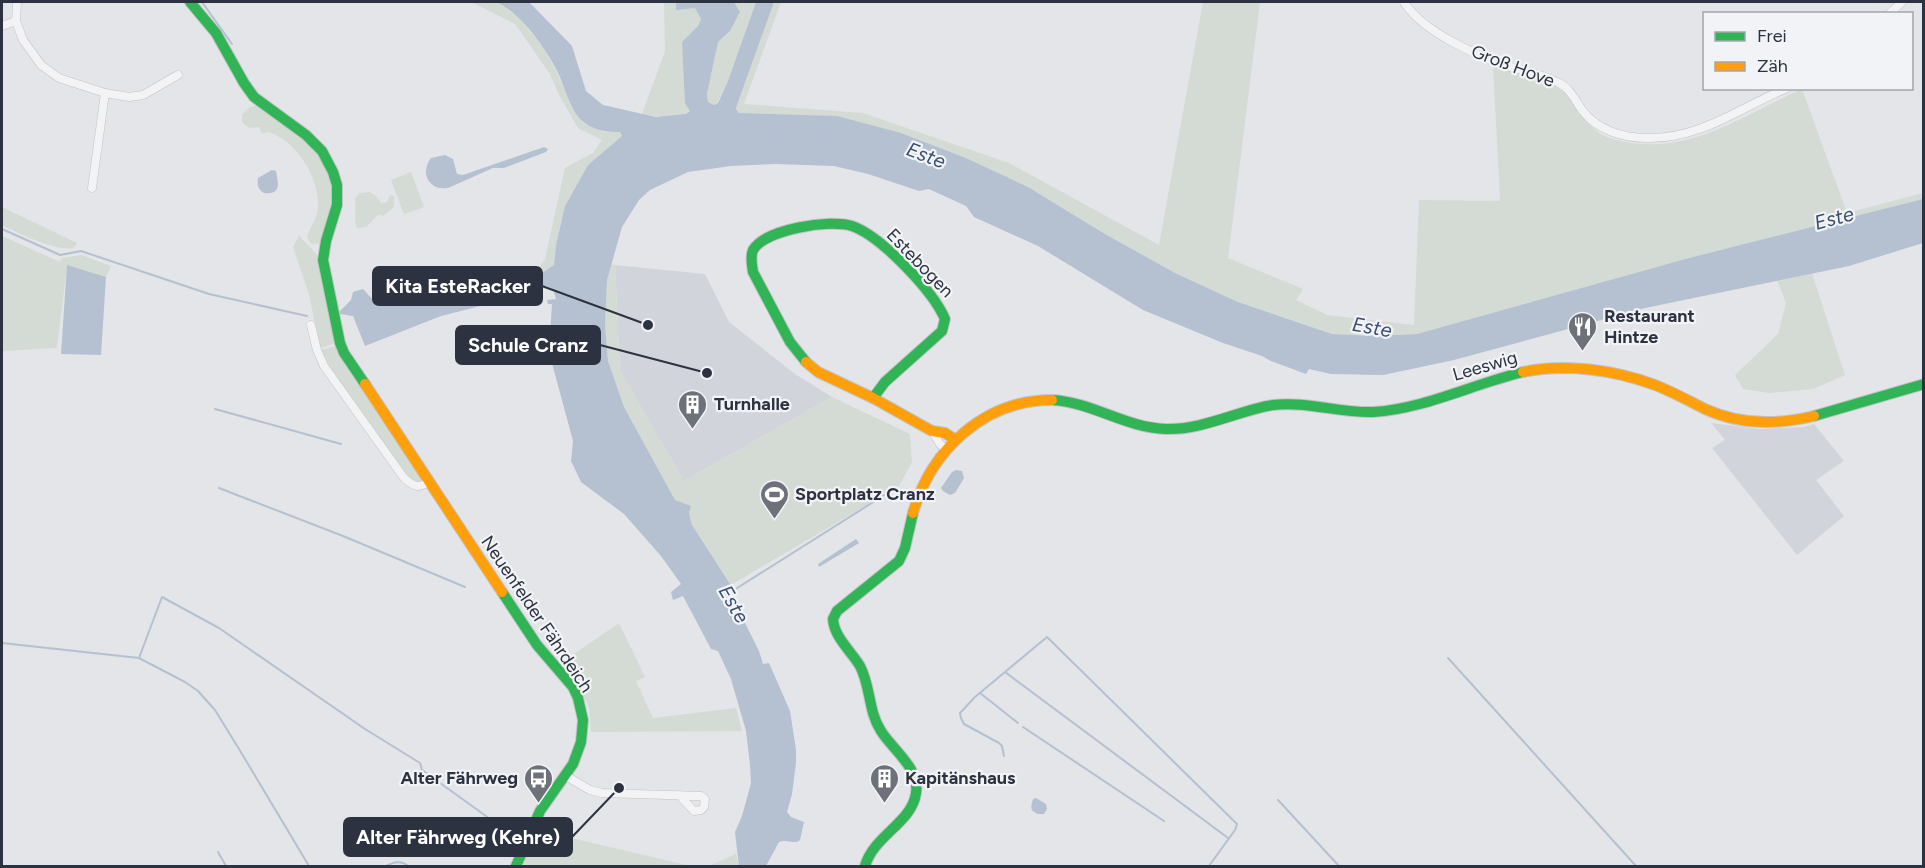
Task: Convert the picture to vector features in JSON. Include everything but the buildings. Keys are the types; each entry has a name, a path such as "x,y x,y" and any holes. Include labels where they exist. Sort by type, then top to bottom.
{"street":[{"path":"16,2 16,21 23,40 41,66 59,78 105,93 129,97 143,95 178,75"},
{"name":"Neuenfelder Fährdeich","path":"190,2 218,36 247,88 256,99 303,130 319,146 330,165 337,186 338,205 336,217 323,250 322,260 340,344 349,363 428,482 537,645 573,687 581,705 583,738 577,758 544,804 516,867"},
{"name":"Groß Hove","path":"1404,2 1419,21 1440,34 1489,59 1560,83 1594,122 1626,136 1658,138 1704,128 1783,90"},
{"path":"2,26 16,21"},
{"path":"92,188 105,93"},
{"name":"Estebogen","path":"873,398 885,382 942,331 945,318 938,302 876,240 852,226 829,223 810,226 772,235 760,242 752,254 753,272 790,342 799,354 818,372 873,398 932,431 945,433 956,440"},
{"path":"311,325 317,350 324,366 404,478 413,486 422,486 428,482"},
{"name":"Leeswig","path":"865,867 873,848 910,810 917,787 911,772 876,724 869,704 862,669 836,630 832,622 833,617 837,611 895,565 902,556 922,487 947,450 980,420 1018,405 1050,400 1072,403 1140,426 1156,429 1173,429 1210,422 1280,404 1307,404 1349,412 1385,411 1501,378 1539,369 1552,369 1576,370 1644,382 1720,415 1738,420 1781,423 1823,415 1923,384"},
{"name":"Estebogen","path":"932,431 947,450"},
{"path":"566,776 590,790 602,793 679,795"}],"shaded area":[{"path":"471,2 498,2 520,19 544,48 582,122 604,132 620,132 622,136 588,165 565,206 554,265 542,273 535,272 545,259 565,168 593,153 602,140 578,128 550,74 515,24"},
{"path":"664,2 676,2 677,10 695,7 701,19 698,26 682,42 691,111 674,117 642,114 665,51"},
{"path":"734,2 756,2 728,81 714,105 708,102 707,94 718,42 730,31 740,12"},
{"path":"774,2 781,2 744,104 863,113 1009,163 1159,245 1203,2 1260,2 1228,258 1303,289 1296,300 1327,315 1414,325 1419,200 1500,201 1493,65 1555,86 1571,100 1594,129 1611,139 1631,143 1677,142 1699,136 1720,129 1802,90 1847,213 1923,193 1923,199 1689,258 1417,334 1374,336 1332,334 1238,302 1175,273 1028,187 966,158 901,133 739,113 736,109"},
{"path":"259,105 302,134 326,164 333,187 333,207 320,243 310,243 307,237 318,206 315,183 304,161 288,143 278,136 268,132 262,134 259,127 249,128 242,122 242,114 250,107"},
{"path":"411,172 424,207 404,214 391,180"},
{"path":"369,192 375,195 381,203 387,202 390,195 394,196 394,207 383,216 379,214 376,216 368,225 357,228 355,198 360,193"},
{"path":"2,207 77,243 74,248 57,247 10,229 2,225"},
{"path":"299,235 319,259 337,343 320,348 309,294 293,247"},
{"path":"2,236 60,262 62,258 82,255 111,266 106,277 67,266 57,348 2,351"},
{"name":"Sportplatz Cranz","path":"611,264 615,265 620,371 684,481 832,397 910,434 912,462 899,486 731,585 692,525 689,513 691,506 675,500 624,407 608,361 605,326 607,280"},
{"path":"615,265 705,274 729,322 795,374 832,397 684,481 620,371"},
{"path":"1812,273 1845,375 1813,389 1769,393 1743,389 1735,375 1778,334 1786,303 1777,280"},
{"path":"338,345 422,477 422,481 417,482 407,476 334,374 321,350"},
{"path":"1711,423 1758,429 1804,427 1814,424 1844,461 1816,480 1844,516 1797,555 1712,448 1725,440"},
{"path":"619,623 645,677 636,681 653,718 736,708 742,731 591,732 589,707 577,683 561,663"},
{"path":"537,830 691,866 520,866"},
{"path":"736,854 739,866 709,866"}],"water":[{"name":"Este","path":"497,2 529,2 572,46 586,91 603,105 656,117 686,114 690,111 685,103 682,42 698,26 701,19 695,8 676,10 676,2 734,2 740,12 730,31 718,42 707,94 708,102 714,105 718,103 728,81 756,2 774,2 737,105 736,109 739,113 837,116 901,133 966,158 1028,187 1175,273 1238,302 1332,334 1374,336 1417,334 1689,258 1923,199 1923,243 1849,266 1645,308 1454,360 1383,375 1331,374 1309,369 1306,374 1143,310 1038,246 974,217 966,206 929,189 919,191 868,174 834,166 776,164 731,166 688,172 650,190 639,200 622,227 607,280 605,326 608,361 624,407 675,500 691,506 689,513 692,525 734,590 731,595 759,651 763,664 769,663 790,711 796,750 792,794 787,812 791,817 804,822 800,840 779,842 766,866 739,866 735,832 751,783 746,731 731,679 718,651 711,649 683,596 673,600 671,592 681,584 661,556 624,514 581,482 571,461 573,441 549,352 552,304 548,304 547,300 556,299 553,289 546,286 524,295 441,316 365,346 353,316 340,314 340,311 351,300 353,292 363,289 374,301 394,297 443,295 473,290 535,272 542,273 554,265 565,206 588,165 622,136 620,132 593,128 580,119 554,65 541,44 525,24"},
{"path":"544,147 548,149 546,152 504,168 493,168 448,188 436,187 426,175 431,158 445,155 453,159 457,174 463,175"},
{"path":"272,170 276,171 278,187 274,192 264,193 258,187 258,178"},
{"path":"67,265 106,277 101,355 61,354"},
{"path":"956,470 962,471 964,478 955,493 950,495 941,488"},
{"path":"856,539 859,543 819,567 818,564"},
{"path":"1036,798 1046,804 1047,809 1044,814 1035,813 1032,810 1033,799"}],"waterway":[{"path":"202,2 232,44"},
{"path":"2,229 60,255 81,251 209,294 307,316"},
{"path":"215,409 341,444"},
{"path":"219,488 465,587"},
{"name":"Este","path":"734,590 886,494"},
{"path":"139,658 162,597 219,628 365,729 420,763 422,770 504,829"},
{"path":"1005,672 1047,637 1237,824 1209,866"},
{"path":"2,643 139,658 198,691 215,710 309,866"},
{"path":"1448,658 1636,866"},
{"path":"1004,756 999,743 964,724 960,713 1005,672 1228,838"},
{"path":"980,693 1018,723"},
{"path":"1023,727 1164,821"},
{"path":"1278,800 1339,866"},
{"path":"218,852 226,866"},
{"path":"386,866 397,862 408,866"}],"traffic: fast":[{"path":"190,2 216,33 254,97 306,135 322,151 333,172 337,185 337,205 323,260 340,343 365,384"},
{"path":"806,362 790,342 753,272 751,258 753,250 771,236 784,231 815,225 852,226 891,252 918,280 939,307 945,319 942,331 885,382 873,398"},
{"path":"1052,400 1081,405 1151,428 1180,429 1273,405 1286,404 1360,412 1392,410 1430,401 1523,372"},
{"path":"1814,416 1924,384"},
{"path":"865,866 876,846 908,813 916,793 916,784 910,767 881,731 864,674 836,632 833,619 837,611 899,561 905,548 913,513"},
{"path":"502,592 537,645 573,687 583,720 581,742 573,764 540,811 516,866"}],"traffic: slow":[{"path":"806,362 818,372 873,398 932,431 945,433 956,440"},
{"path":"1523,372 1573,368 1623,375 1662,388 1718,414 1745,421 1786,421 1814,416"},
{"path":"365,384 502,592"},
{"path":"913,513 921,490 933,469 964,433 983,419 1004,409 1027,402 1052,400"}],"place":[{"name":"Kita EsteRacker","path":"648,325"},
{"name":"Restaurant Hintze","path":"1583,352"},
{"name":"Schule Cranz","path":"707,373"},
{"name":"Turnhalle","path":"693,430"},
{"name":"Sportplatz Cranz","path":"774,520"},
{"name":"Alter Fährweg (Kehre)","path":"619,788"},
{"name":"Alter Fährweg","path":"539,804"},
{"name":"Kapitänshaus","path":"884,804"}]}
